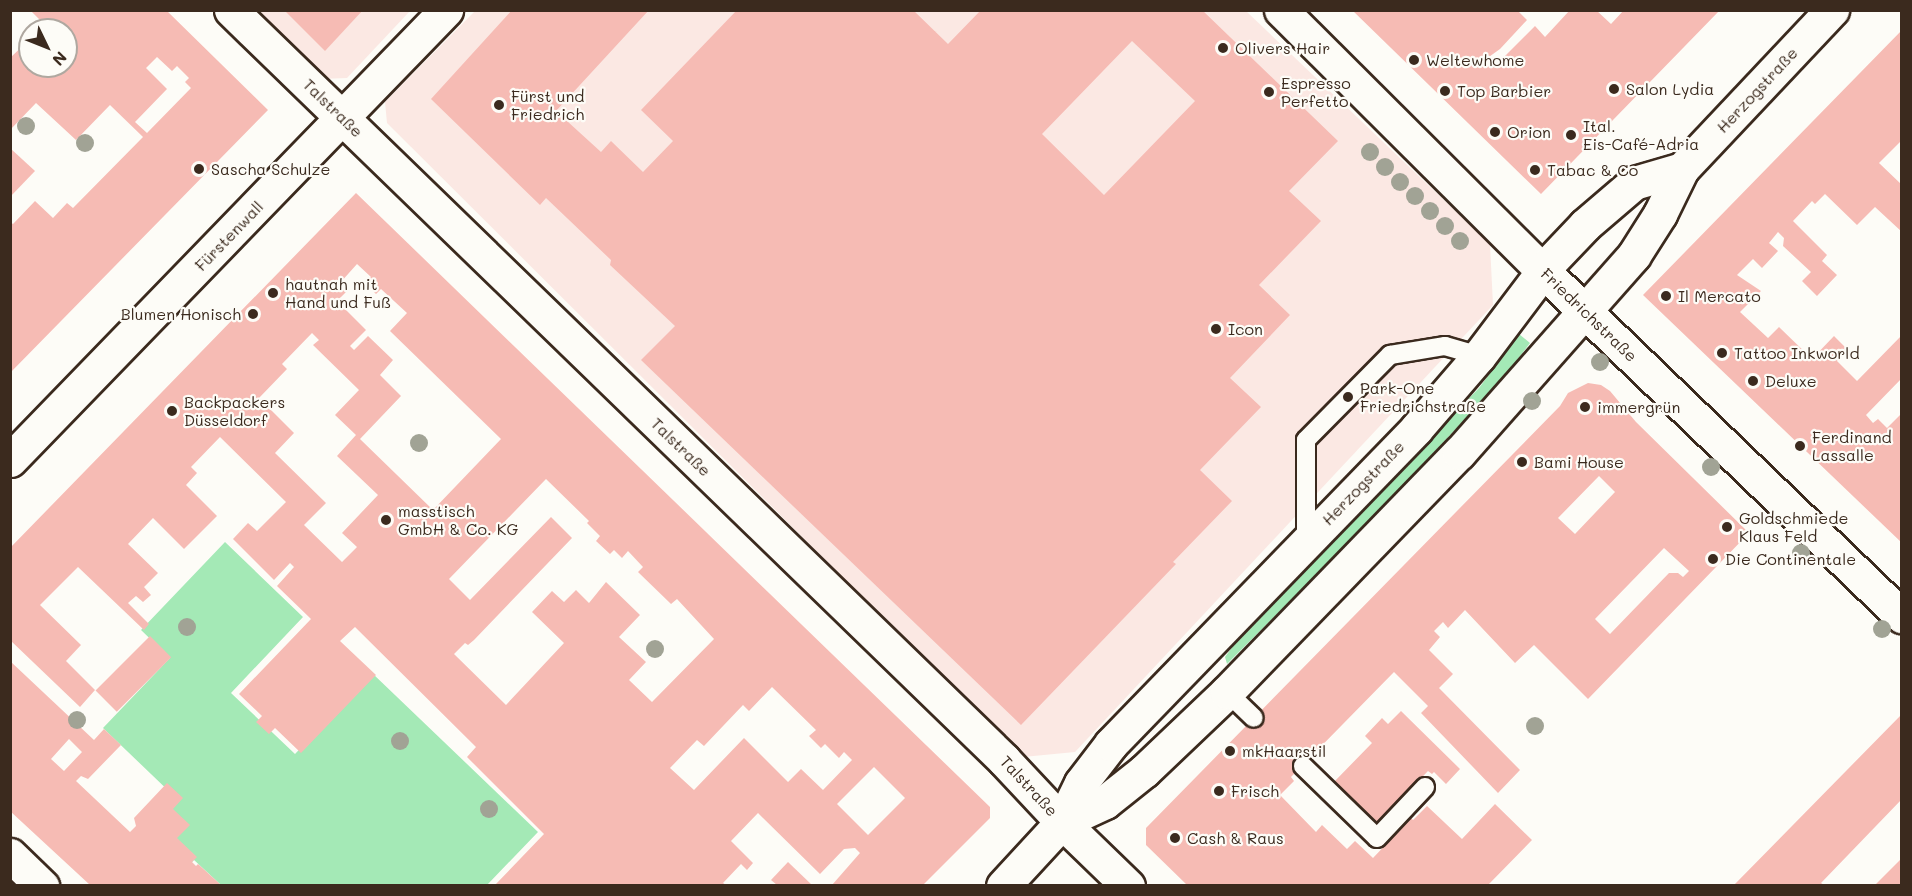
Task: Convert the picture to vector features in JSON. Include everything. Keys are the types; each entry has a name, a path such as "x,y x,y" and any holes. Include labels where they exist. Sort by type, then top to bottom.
{"main road":[{"name":"Talstraße","path":"231,10 1004,760 1062,822 1128,885"},
{"name":"Fürstenwall","path":"10,460 446,10"},
{"name":"Friedrichstraße","path":"1281,10 1543,271 1902,616"},
{"name":"Herzogstraße","path":"1062,822 1105,802 1144,771 1227,692 1460,453 1648,235 1682,169 1832,10"},
{"name":"Herzogstraße","path":"1003,885 1062,822 1081,783 1111,744 1416,429 1479,356 1543,271 1585,225 1634,183 1682,169"},
{"path":"10,855 42,885"}],"lane":[{"path":"1306,542 1306,440 1390,355 1445,346 1479,356"},
{"path":"1227,692 1254,718"},
{"path":"1303,766 1377,838 1425,787"}],"shaded area":[{"path":"261,11 410,11 347,78 320,79 261,22"},
{"path":"475,11 1246,11 1490,244 1493,305 1075,752 1023,757 387,123 385,102"}],"green space":[{"path":"1519,334 1530,343 1502,380 1349,542 1227,664 1225,657 1249,624 1479,388"},
{"path":"225,542 303,617 231,693 295,754 372,673 538,832 487,885 221,885 194,860 179,875 166,808 176,798 103,728 170,658 141,630"}],"building":[{"path":"30,10 166,10 268,110 10,373 10,222 13,224 35,201 53,218 67,203 73,208 143,137 110,105 76,140 36,103 10,130 10,58 18,50 18,78 78,78 78,18 38,18","holes":["157,57 172,71 177,66 189,78 185,82 191,88 147,133 135,122 167,89 146,68"]},
{"path":"284,10 363,10 325,51"},
{"path":"512,10 649,10 556,111 601,152 611,141 643,172 673,141 641,110 737,10 913,10 948,44 981,10 1202,10 1338,141 1289,191 1321,221 1259,285 1290,315 1230,378 1261,407 1200,470 1232,501 1173,562 1176,564 1021,725 641,360 675,326 610,265 611,260 546,198 540,205 431,99","holes":["1132,41 1195,101 1104,195 1042,134"]},
{"path":"1352,10 1517,10 1527,20 1500,49 1486,59 1495,67 1502,64 1504,57 1535,26 1545,37 1570,10 1596,10 1611,24 1624,10 1720,10 1541,194"},
{"path":"1902,30 1902,140 1879,163 1902,185 1902,232 1875,207 1857,225 1825,194 1815,204 1812,201 1793,221 1827,255 1822,261 1837,275 1817,296 1802,281 1811,272 1783,246 1784,238 1778,232 1769,243 1778,251 1762,268 1753,259 1737,275 1761,291 1740,312 1768,338 1779,327 1812,359 1834,336 1848,350 1837,361 1857,381 1902,335 1902,378 1866,415 1873,423 1878,419 1887,428 1902,413 1902,543 1643,295"},
{"path":"10,148 35,171 10,197"},
{"path":"356,193 990,807 990,818 923,885 832,885 860,853 855,848 844,849 820,874 758,813 731,841 753,863 747,870 741,864 723,883 726,885 495,885 544,834 467,757 476,747 355,627 340,641 376,675 301,753 275,728 269,734 256,722 262,716 239,694 311,619 277,586 294,567 290,563 274,580 233,539 248,523 257,531 286,502 220,437 191,467 197,473 186,485 217,516 184,549 153,518 128,544 158,573 144,587 151,595 143,602 136,596 128,603 149,624 144,630 78,567 40,605 81,645 66,661 95,690 80,707 10,640 10,548","holes":["357,264 371,277 365,283 376,294 381,289 407,313 390,331 501,439 433,510 360,439 401,396 380,375 393,360 368,336 354,350 350,346 366,330 337,301 348,290 340,283","312,333 319,340 313,345 359,390 335,415 356,435 337,456 378,495 342,533 357,547 342,562 304,525 326,503 275,453 294,433 259,398 287,369 282,364","546,479 589,521 587,523 600,536 596,541 610,554 614,550 622,558 628,551 643,567 638,572 671,604 677,599 714,639 652,702 629,680 646,662 619,637 640,615 606,582 589,603 576,590 564,602 552,591 532,612 564,643 506,705 454,654 465,643 468,645 474,640 572,538 551,517 470,600 449,579","772,687 816,730 809,736 821,748 825,744 839,758 844,752 852,760 823,790 801,769 788,782 744,738 694,790 670,768 697,740 704,746 743,705 749,711","874,767 905,798 868,835 837,804"]},
{"path":"1588,383 1601,385 1610,391 1636,422 1749,533 1588,699 1534,645 1515,663 1465,610 1448,628 1443,622 1434,631 1440,637 1429,650 1453,674 1439,688 1520,770 1498,793 1421,713 1428,706 1394,672 1291,777 1294,781 1280,795 1316,832 1322,825 1347,849 1355,841 1373,858 1411,818 1413,820 1427,806 1462,839 1495,804 1532,840 1488,885 1187,885 1146,845 1146,828 1560,406 1568,393","holes":["1599,476 1615,492 1575,534 1558,518","1664,548 1689,571 1683,577 1678,573 1669,573 1610,634 1595,619"]},
{"path":"150,636 171,657 117,712 96,690"},
{"path":"10,661 94,740 104,729 121,745 88,779 81,776 76,781 130,832 136,826 134,818 167,783 183,798 173,809 190,825 177,838 197,857 192,862 196,866 198,864 221,885 90,885 10,811","holes":["69,739 82,752 64,771 51,759"]},
{"path":"1401,711 1460,769 1446,784 1434,772 1432,774 1428,771 1376,825 1333,783 1372,743 1365,736 1382,718 1388,724"},
{"path":"1902,714 1902,799 1821,883 1824,885 1734,885"},
{"path":"1902,858 1902,885 1875,885"},
{"path":"788,862 812,885 777,885 771,880"}],"place":[{"name":"Olivers Hair","path":"1223,48"},
{"name":"Weltewhome","path":"1414,60"},
{"name":"Salon Lydia","path":"1614,89"},
{"name":"Top Barbier","path":"1445,91"},
{"name":"Espresso Perfetto","path":"1269,92"},
{"name":"Fürst und Friedrich","path":"499,105"},
{"name":"Orion","path":"1495,132"},
{"name":"Ital. Eis-Café-Adria","path":"1571,135"},
{"name":"Sascha Schulze","path":"199,169"},
{"name":"Tabac & Co","path":"1535,170"},
{"name":"hautnah mit Hand und Fuß","path":"273,293"},
{"name":"Il Mercato","path":"1666,296"},
{"name":"Blumen Honisch","path":"253,314"},
{"name":"Icon","path":"1216,329"},
{"name":"Tattoo Inkworld","path":"1722,353"},
{"name":"Deluxe","path":"1753,381"},
{"name":"Park-One Friedrichstraße","path":"1348,397"},
{"name":"immergrün","path":"1585,407"},
{"name":"Backpackers Düsseldorf","path":"172,411"},
{"name":"Ferdinand Lassalle","path":"1800,446"},
{"name":"Bami House","path":"1522,462"},
{"name":"masstisch GmbH & Co. KG","path":"386,520"},
{"name":"Goldschmiede Klaus Feld","path":"1727,527"},
{"name":"Die Continentale","path":"1713,559"},
{"name":"mkHaarstil","path":"1230,751"},
{"name":"Frisch","path":"1219,791"},
{"name":"Cash & Raus","path":"1175,838"}]}
